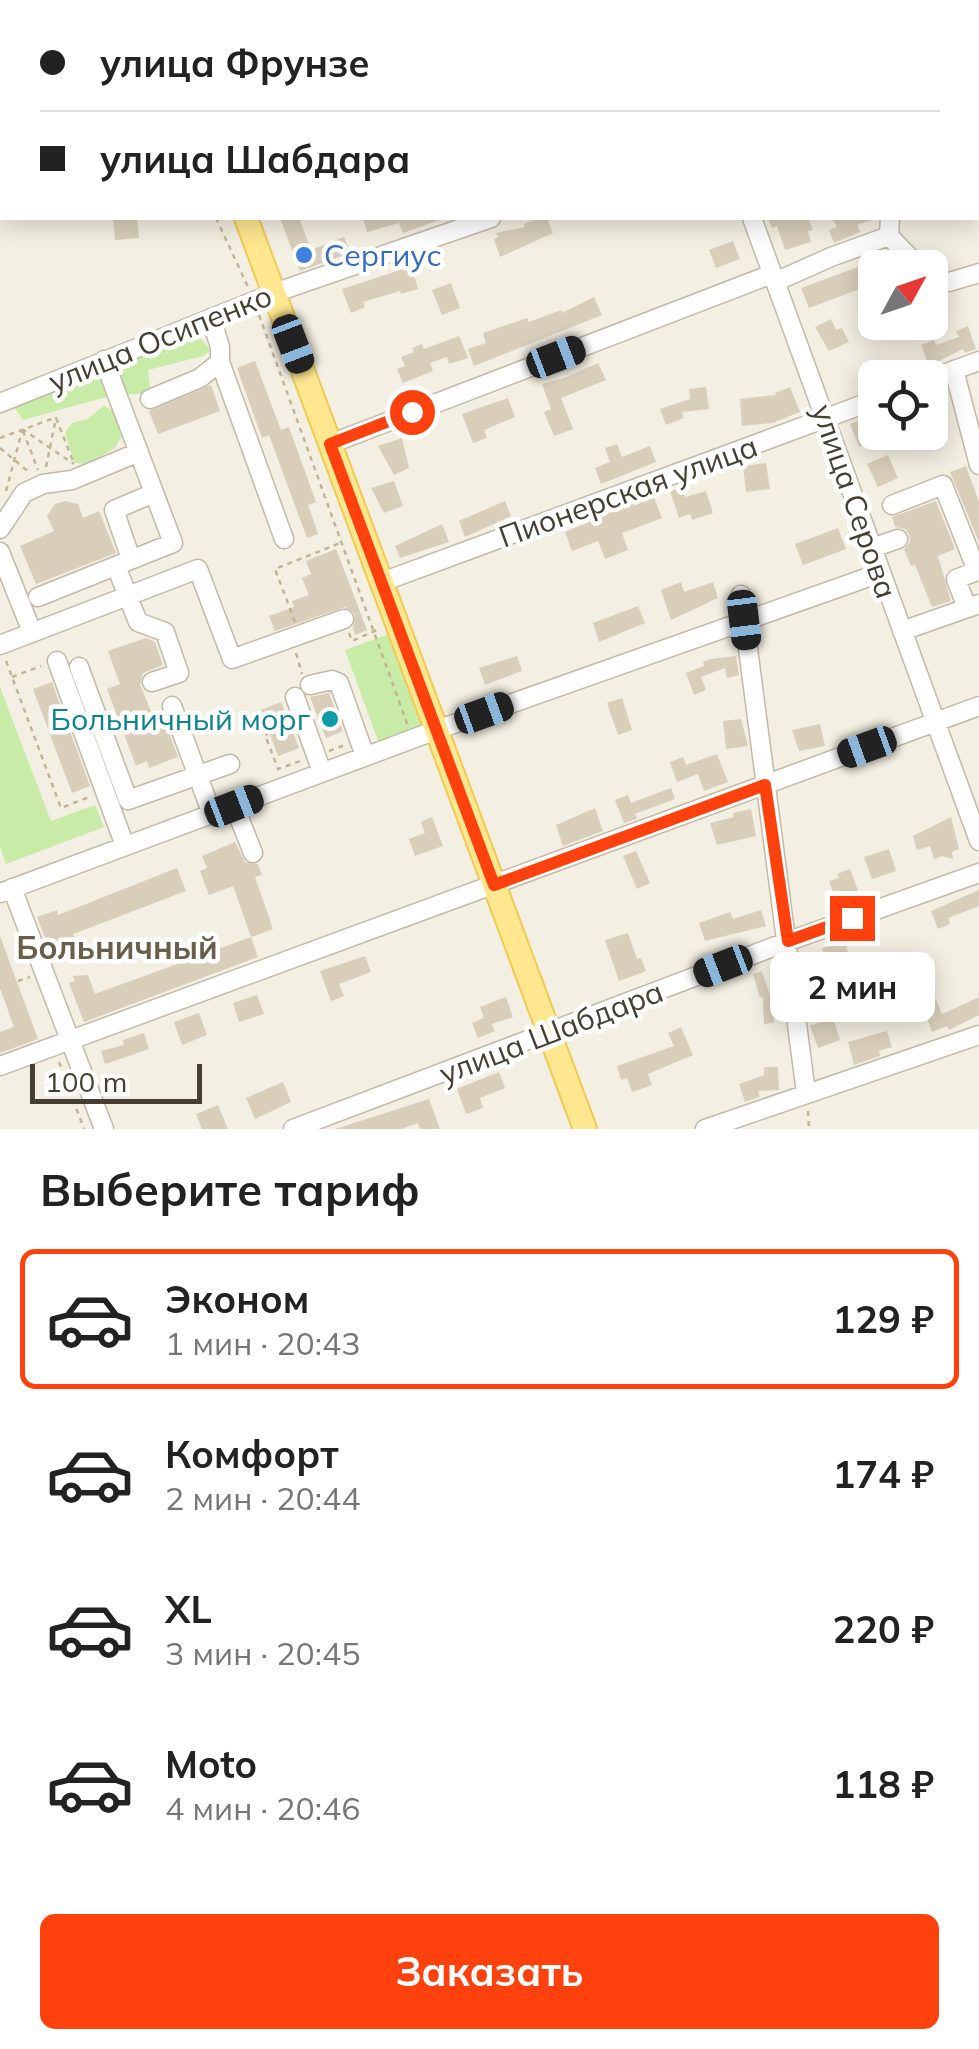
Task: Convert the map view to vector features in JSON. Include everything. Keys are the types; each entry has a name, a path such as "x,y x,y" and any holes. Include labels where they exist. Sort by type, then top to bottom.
{"main road":[{"path":"246,220 264,297 330,444 494,885 544,1035 585,1129"}],"street":[{"name":"улица Осипенко","path":"0,403 264,297 484,220"},
{"name":"улица Серова","path":"753,220 979,841"},
{"path":"330,444 832,256 890,227 907,250"},
{"path":"948,282 979,272"},
{"path":"212,318 220,362 284,539"},
{"path":"38,597 173,542 104,360"},
{"path":"948,372 979,361"},
{"path":"150,400 200,378 220,362"},
{"path":"954,370 979,465"},
{"name":"Пионерская улица","path":"382,582 858,406"},
{"path":"0,528 24,493 43,484 72,480 138,452"},
{"path":"892,505 943,485 976,571 956,579 973,606 902,631"},
{"path":"152,682 179,673 165,632 138,622 128,596 114,510 154,494"},
{"path":"872,548 898,540"},
{"path":"0,552 32,632"},
{"path":"3,653 32,632 198,569 232,660 344,619"},
{"path":"104,1129 62,1043 6,891 413,738 880,573"},
{"path":"58,589 70,618"},
{"path":"741,595 806,1093"},
{"path":"56,661 124,846"},
{"path":"79,667 128,800 230,764"},
{"path":"310,685 332,680 339,684 365,756"},
{"path":"294,697 322,772"},
{"path":"172,706 212,814"},
{"path":"0,1066 979,706"},
{"path":"234,806 253,853"},
{"name":"улица Шабдара","path":"293,1129 788,941 979,873"},
{"path":"705,1129 979,1036"}],"path":[{"path":"217,220 264,297 342,542 413,738"},
{"path":"0,438 56,418"},
{"path":"56,418 75,464"},
{"path":"43,484 56,418"},
{"path":"5,496 22,430"},
{"path":"22,430 43,484"},
{"path":"0,448 43,484"},
{"path":"310,685 306,674 303,675 275,569 342,542"},
{"path":"352,640 391,625"},
{"path":"3,653 61,808 104,792"},
{"path":"12,677 56,661"},
{"path":"62,1043 84,1129"},
{"path":"806,1093 809,1129"}],"green space":[{"path":"198,329 200,338 211,350 203,356 148,370 151,394 117,394 23,420 12,404"},
{"path":"104,406 113,411 122,436 115,448 88,465 74,462 65,433 72,423 87,419"},
{"path":"389,634 424,730 380,746 345,650"},
{"path":"0,687 51,821 95,805 104,827 6,864 0,847"}],"building":[{"path":"113,220 137,220 139,238 115,240"},
{"path":"281,220 300,220 311,250 344,237 351,253 300,271"},
{"path":"364,220 439,220 403,233 399,223 367,232"},
{"path":"548,220 553,233 500,257 496,233 525,227 524,224"},
{"path":"769,220 809,220 813,230 808,231 811,242 785,250 777,226 772,228"},
{"path":"833,220 872,220 857,225 860,232 834,243 829,230 837,227"},
{"path":"733,241 740,259 716,268 709,250"},
{"path":"412,266 418,289 363,302 365,307 351,313 342,289"},
{"path":"858,267 858,289 809,308 801,288"},
{"path":"451,283 460,308 442,315 432,290"},
{"path":"594,297 602,315 474,366 468,349 486,343 483,333 527,318 529,322 561,310 562,313"},
{"path":"831,319 836,330 842,328 849,342 829,351 815,327"},
{"path":"968,326 976,349 965,353 963,349 941,360 927,360 921,345 934,340 936,345 959,337 956,331"},
{"path":"459,336 468,358 449,364 447,357 430,363 433,371 403,383 397,369 405,366 401,357 422,344 424,349"},
{"path":"255,361 281,430 289,427 316,502 308,505 318,534 307,538 269,435 262,438 237,368"},
{"path":"598,363 606,380 561,398 573,429 554,436 544,412 551,409 542,384"},
{"path":"211,385 220,411 158,434 149,411"},
{"path":"706,387 709,409 682,412 684,418 666,425 660,409 690,399 689,389"},
{"path":"790,387 800,412 772,423 742,426 740,399 776,395"},
{"path":"508,398 515,417 484,430 487,438 473,443 462,414"},
{"path":"858,421 858,444 850,424"},
{"path":"402,438 409,468 394,475 378,446"},
{"path":"617,444 622,457 650,446 656,462 601,484 595,468 610,462 605,448"},
{"path":"888,455 898,478 878,487 867,464"},
{"path":"766,463 770,489 746,492 743,466"},
{"path":"966,466 979,502 979,542 950,472"},
{"path":"394,481 403,506 384,513 371,488"},
{"path":"682,488 685,497 706,491 713,513 692,520 690,514 679,518 670,491"},
{"path":"653,495 662,518 622,533 628,550 605,559 598,541 572,551 565,532"},
{"path":"505,501 511,516 465,537 459,521"},
{"path":"936,501 955,549 938,556 951,601 932,607 904,549 910,542 909,534 895,527 892,517"},
{"path":"55,504 78,504 83,518 99,511 116,553 36,584 20,546 54,531 47,516"},
{"path":"442,524 449,542 400,558 395,546"},
{"path":"838,528 846,549 803,565 795,544"},
{"path":"336,549 367,630 355,635 355,614 345,607 275,631 269,616 294,607 292,601 309,595 302,578 311,574 306,561"},
{"path":"681,582 684,592 713,582 718,598 671,620 661,590"},
{"path":"638,606 645,623 599,642 593,623"},
{"path":"146,638 155,642 163,665 143,673 140,685 158,728 166,725 178,757 149,768 147,761 136,766 107,689 120,684 108,651"},
{"path":"517,656 522,671 485,685 479,668"},
{"path":"736,656 739,675 727,678 725,668 701,677 706,690 694,695 686,673 711,659"},
{"path":"52,682 90,786 72,793 33,689"},
{"name":"Больничный морг","path":"329,693 343,731 326,738 310,697"},
{"path":"622,698 632,730 618,735 607,703"},
{"path":"281,702 299,748 278,756 261,710"},
{"path":"741,719 748,746 726,749 723,721"},
{"path":"820,724 825,746 799,751 792,730"},
{"path":"717,754 728,782 704,791 698,774 677,782 670,762 683,757 686,765"},
{"path":"671,788 675,799 635,814 637,819 624,823 615,800 628,795 631,803"},
{"path":"595,808 603,831 563,846 556,825"},
{"path":"751,809 756,836 717,845 710,823"},
{"path":"432,817 443,846 415,856 409,839 425,833 421,822"},
{"path":"951,817 959,849 952,852 953,859 934,859 930,846 917,850 913,836"},
{"path":"235,842 245,862 258,864 262,875 255,877 273,929 251,937 233,886 209,895 200,871 207,868 202,856"},
{"path":"889,849 896,871 872,879 864,857"},
{"path":"636,851 650,883 637,889 623,856"},
{"path":"177,868 186,891 73,934 78,946 52,956 37,917 57,910 58,915"},
{"path":"850,869 860,896 838,904 829,881"},
{"path":"979,890 979,906 948,918 950,924 938,929 931,911"},
{"path":"761,910 766,926 705,941 699,923 730,912 733,919"},
{"path":"628,933 646,971 619,981 605,940"},
{"path":"0,936 38,1039 0,1053 0,1032 14,1027 0,988"},
{"path":"251,937 258,957 84,1022 69,983 75,981 73,976 88,975 95,994"},
{"path":"845,942 854,974 818,984 822,1006 808,1009 802,968 826,963 822,948"},
{"path":"365,956 371,972 339,984 344,996 331,1001 320,971"},
{"path":"762,971 773,1005 774,1023 764,1024 763,997 760,998 753,974"},
{"path":"257,995 264,1014 239,1022 233,1003"},
{"path":"506,997 513,1017 492,1024 495,1031 478,1038 472,1023 484,1018 480,1007"},
{"path":"979,997 979,1015 949,1030 947,1026 932,1032 922,1004 936,999 942,1014"},
{"path":"199,1013 207,1035 182,1045 174,1022"},
{"path":"833,1018 840,1040 818,1048 810,1026"},
{"path":"681,1027 693,1055 648,1074 652,1085 632,1092 627,1078 621,1080 617,1066 674,1046 668,1033"},
{"path":"887,1031 892,1047 854,1065 848,1042"},
{"path":"144,1033 149,1049 105,1064 101,1051 124,1045 123,1040"},
{"path":"764,1067 778,1067 779,1090 758,1091 760,1097 745,1102 739,1084 764,1075"},
{"path":"499,1072 505,1088 480,1098 483,1108 466,1114 457,1089"},
{"path":"283,1082 291,1102 255,1119 246,1098"},
{"path":"429,1099 440,1129 420,1129 418,1123 401,1129 335,1129"},
{"path":"218,1105 228,1129 202,1129 196,1114"}],"place":[{"name":"Сергиус","path":"304,255"},
{"name":"Больничный морг","path":"330,719"}],"district":[{"name":"Больничный","path":"117,947"}],"route":[{"path":"412,412 330,444 494,885 765,785 788,941 852,918"}]}
